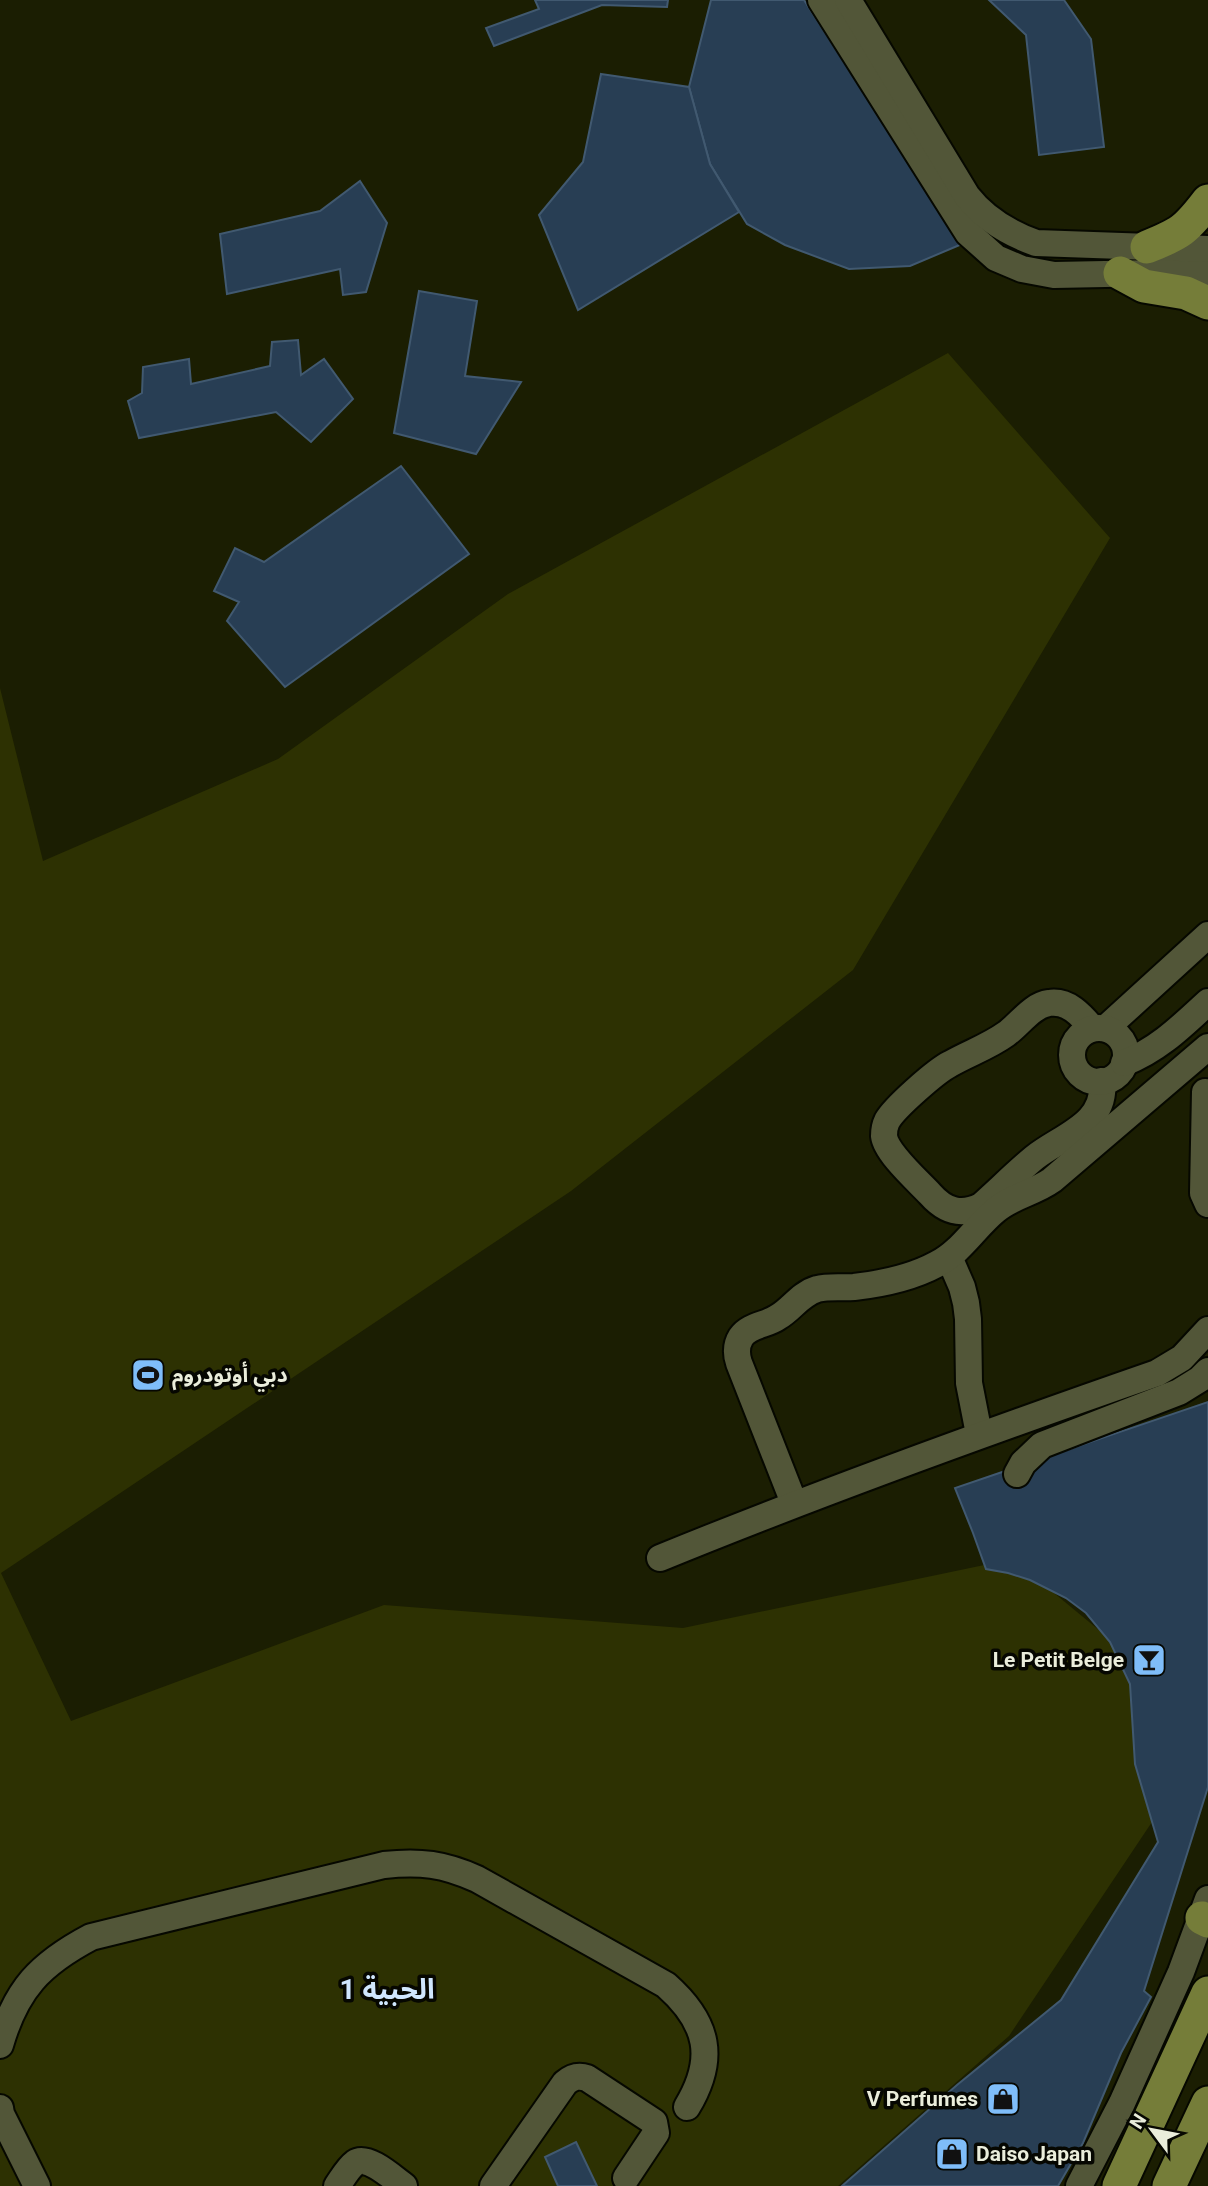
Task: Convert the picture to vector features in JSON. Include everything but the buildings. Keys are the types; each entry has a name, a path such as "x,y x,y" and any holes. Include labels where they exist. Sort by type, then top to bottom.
{"main road":[{"path":"1147,247 1177,235 1191,223 1208,201"},
{"path":"1120,273 1144,286 1186,293 1208,303"},
{"path":"1119,2186 1208,1993"},
{"path":"1169,2186 1208,2104"}],"street":[{"path":"821,0 968,233 996,258 1022,269 1054,275 1208,272"},
{"path":"848,0 976,209 1012,234 1036,243 1208,249"},
{"path":"1102,1081 1102,1100 1093,1116 1069,1137 1035,1157 981,1206 974,1209 958,1212 936,1202 891,1152 885,1140 884,1128 890,1116 931,1076 998,1040 1042,1004 1057,1003 1072,1008 1099,1028 1112,1031 1122,1042 1126,1055 1116,1075 1095,1081 1081,1075 1076,1070 1072,1056 1075,1041 1085,1031 1099,1028 1208,935"},
{"path":"1124,1063 1140,1057 1163,1042 1208,1002"},
{"path":"794,1503 739,1363 737,1355 740,1339 750,1329 780,1317 800,1297 810,1292 889,1280 931,1267 949,1256 996,1210 1043,1186 1208,1047"},
{"path":"1175,1075 1206,1092 1203,1193 1208,1204"},
{"path":"949,1256 966,1303 969,1383 979,1434"},
{"path":"660,1558 794,1503 979,1434 1157,1373 1182,1358 1208,1330"},
{"path":"1017,1474 1023,1463 1042,1445 1179,1392 1208,1371"},
{"path":"0,2045 6,2023 20,1995 40,1971 64,1951 91,1937 384,1865 432,1863 456,1869 477,1879 666,1985 683,2000 696,2019 703,2040 705,2062 700,2086 687,2107"},
{"path":"1079,2186 1117,2114 1146,2026 1181,1972 1206,1913"},
{"path":"493,2186 565,2083 581,2076 654,2122 656,2133 626,2178"},
{"path":"0,2108 37,2186"},
{"path":"337,2186 353,2164 366,2161 404,2186"}],"green space":[{"name":"دبي أوتودروم","path":"948,353 1110,538 853,970 571,1191 1,1573 71,1721 384,1605 683,1628 1013,1559 1129,1655 1154,1819 1009,2036 838,2186 0,2186 0,688 43,861 278,759 508,594"}],"place":[{"name":"دبي أوتودروم","path":"148,1375"},
{"name":"Le Petit Belge","path":"1149,1660"},
{"name":"V Perfumes","path":"1003,2099"},
{"name":"Daiso Japan","path":"952,2154"}],"district":[{"name":"الحبية 1","path":"387,1989"}]}
